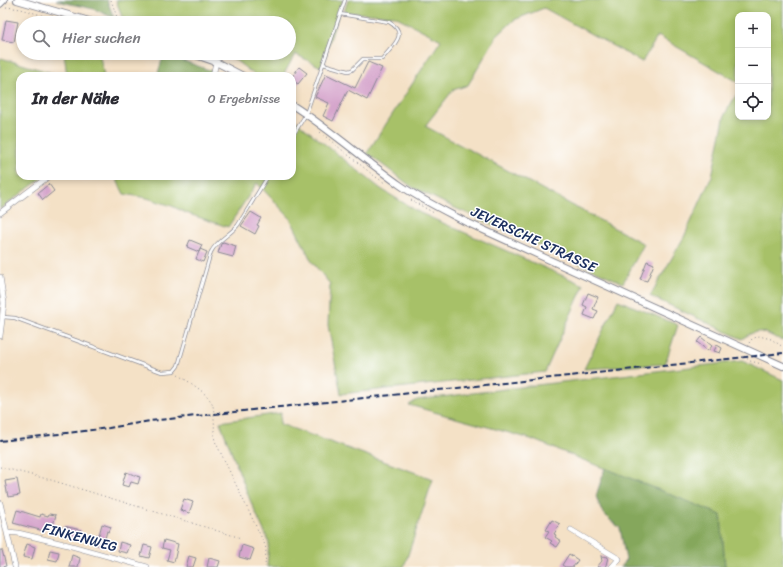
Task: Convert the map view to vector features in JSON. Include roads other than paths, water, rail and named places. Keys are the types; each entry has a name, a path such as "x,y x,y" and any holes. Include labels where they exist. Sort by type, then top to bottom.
{"street":[{"path":"3,5 4,0"},
{"path":"17,0 72,16"},
{"path":"199,60 232,72"},
{"path":"214,72 215,66"},
{"name":"JEVERSCHE STRASSE","path":"296,108 399,185 438,208 783,366"},
{"path":"0,213 44,180"},
{"path":"0,277 4,303 0,336"},
{"path":"0,503 15,567"},
{"path":"570,530 619,559 612,567"},
{"name":"FINKENWEG","path":"7,532 18,533 60,543 147,567"}],"lane":[{"path":"296,130 306,114 345,0"},
{"path":"323,64 348,71 352,70 363,59 382,59 398,40 398,29 390,22 340,14"},
{"path":"3,316 15,318 162,372 174,371 178,366 201,284 214,247 234,230 265,180"}],"railway":[{"path":"0,441 109,428 150,421 783,353"}]}
